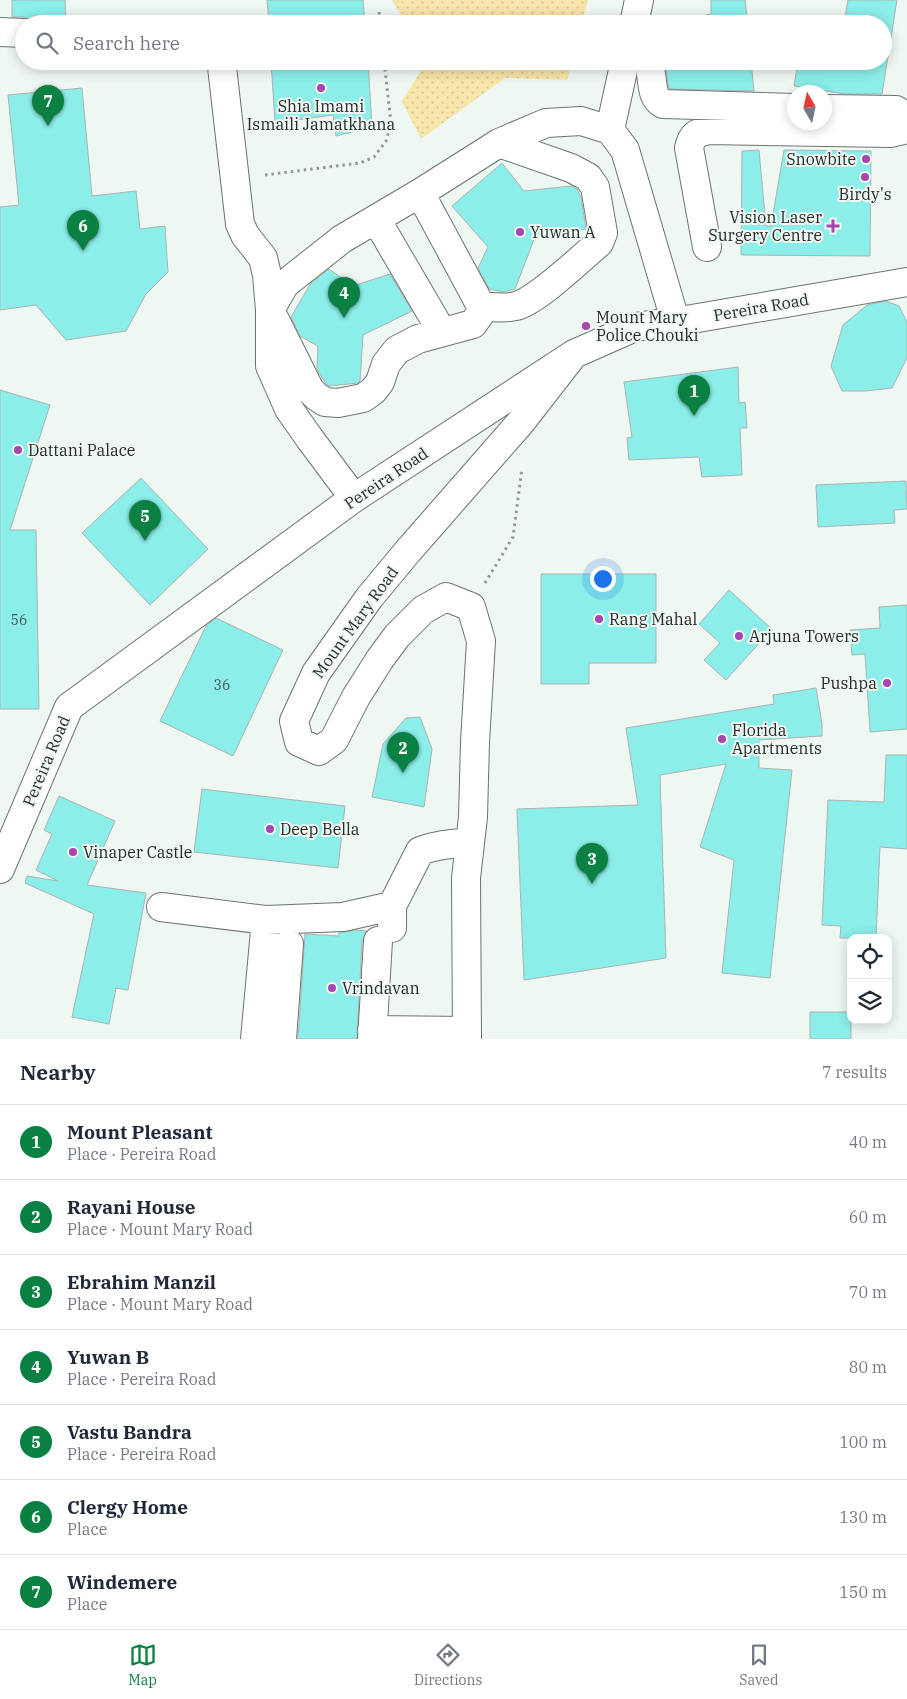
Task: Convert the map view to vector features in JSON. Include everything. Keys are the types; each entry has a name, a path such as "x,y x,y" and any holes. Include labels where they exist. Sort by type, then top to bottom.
{"street":[{"path":"636,15 639,0"},
{"path":"0,32 15,33"},
{"path":"222,70 240,224 245,235 263,258 267,275 270,310 270,366 290,409 354,498"},
{"path":"610,130 623,70"},
{"path":"651,74 654,95 657,101 663,104 787,108"},
{"path":"832,109 896,110 907,118"},
{"path":"270,310 285,284 342,239 499,143 546,123 581,121 610,130 625,150 675,320"},
{"path":"707,247 689,148 691,139 698,133 709,130 891,133 907,129"},
{"path":"481,306 508,307 530,301 599,243 604,233 595,186 588,177 571,168 499,143"},
{"path":"270,310 310,390 325,402 338,403 363,398 373,391 380,382 386,364 397,350 418,339 473,324 480,314 481,306 420,193"},
{"path":"376,218 442,332"},
{"name":"Pereira Road","path":"0,869 69,706 354,498 574,354 635,327 907,282"},
{"name":"Mount Mary Road","path":"471,607 446,597 423,610 397,636 380,659 356,696 334,740 319,751 298,742 294,722 316,673 374,591 521,422 574,354"},
{"path":"470,843 433,846 420,851 387,925 372,1034 467,1035 466,878 470,843 481,641 471,607"},
{"path":"161,907 266,920 343,917 387,925"},
{"path":"255,1039 266,920"},
{"path":"282,1039 289,944"}],"path":[{"path":"283,173 360,163 374,157 381,150 386,141 390,123 385,70"},
{"path":"471,607 513,537 522,463 521,422"}],"shaded area":[{"path":"392,0 588,0 584,15 401,15"},
{"path":"421,70 570,70 567,80 505,78 421,139 402,101"}],"building":[{"path":"12,0 65,0 66,15 15,15 15,17 12,17"},
{"path":"267,0 363,0 364,15 268,15"},
{"path":"711,0 745,0 747,15 706,15 711,14"},
{"path":"848,0 897,0 892,31 892,15 846,15"},
{"name":"Shia Imami Ismaili Jamatkhana","path":"272,70 369,70 372,127 336,136 333,115 275,123"},
{"path":"752,70 754,91 669,89 666,71"},
{"path":"797,70 886,70 882,94 845,94 832,92 832,85 794,85"},
{"path":"82,88 92,196 136,191 140,229 165,226 168,272 146,294 126,331 66,340 36,305 0,310 0,207 19,205 8,95"},
{"path":"759,150 766,226 771,226 784,150 871,151 870,256 741,255 742,151"},
{"name":"Yuwan A","path":"502,163 524,191 571,186 577,189 581,197 586,229 535,237 515,289 503,292 489,289 478,268 488,247 452,206"},
{"path":"329,269 353,286 390,274 412,311 363,335 360,381 358,383 329,386 326,384 317,369 318,346 300,336 291,317 311,283"},
{"path":"886,301 899,306 907,322 907,358 892,388 842,391 831,366 843,325 867,305"},
{"path":"738,367 739,403 745,402 747,428 740,428 742,475 702,477 699,457 629,460 627,438 632,437 624,382"},
{"path":"0,390 50,405 10,530 36,530 39,709 0,709"},
{"path":"141,478 208,549 150,605 82,533"},
{"path":"906,481 907,509 894,510 895,523 818,527 816,485"},
{"name":"Rang Mahal","path":"541,574 656,574 656,663 589,663 589,684 541,684"},
{"name":"Arjuna Towers","path":"729,590 772,629 726,680 704,660 720,643 699,624"},
{"name":"Pushpa","path":"907,605 907,729 870,732 865,654 852,655 850,630 880,628 879,607"},
{"path":"216,618 283,650 233,756 160,721 206,626"},
{"path":"816,688 822,736 759,740 759,768 792,770 770,978 722,973 734,860 700,847 726,764 660,775 666,958 524,980 517,809 638,805 626,728 774,704 773,695"},
{"path":"420,717 432,749 424,807 372,797 383,744 406,718"},
{"path":"886,755 907,755 907,849 880,847 876,934 847,934 847,938 840,938 841,926 822,925 828,800 884,802"},
{"name":"Deep Bella","path":"202,789 345,806 338,868 194,852"},
{"path":"59,796 115,821 87,885 146,893 128,990 116,988 109,1024 72,1017 94,914 25,883 27,876 58,881 36,870 52,834 44,830"},
{"name":"Vrindavan","path":"355,930 367,931 362,940 357,1039 298,1039 305,934 339,936 339,933"},
{"path":"810,1012 847,1012 847,1024 851,1024 851,1039 810,1039"}],"place":[{"name":"Shia Imami Ismaili Jamatkhana","path":"321,88"},
{"name":"Windemere","path":"48,126"},
{"name":"Snowbite","path":"866,159"},
{"name":"Birdy's","path":"865,177"},
{"name":"Vision Laser Surgery Centre","path":"833,226"},
{"name":"Yuwan A","path":"520,232"},
{"name":"Clergy Home","path":"83,251"},
{"name":"Yuwan B","path":"344,318"},
{"name":"Mount Mary Police Chouki","path":"586,326"},
{"name":"Mount Pleasant","path":"694,416"},
{"name":"Dattani Palace","path":"18,450"},
{"name":"Vastu Bandra","path":"145,541"},
{"name":"Rang Mahal","path":"599,619"},
{"name":"Arjuna Towers","path":"739,636"},
{"name":"Pushpa","path":"887,683"},
{"name":"Florida Apartments","path":"722,739"},
{"name":"Rayani House","path":"403,773"},
{"name":"Deep Bella","path":"270,829"},
{"name":"Vinaper Castle","path":"73,852"},
{"name":"Ebrahim Manzil","path":"592,884"},
{"name":"Vrindavan","path":"332,988"}]}
